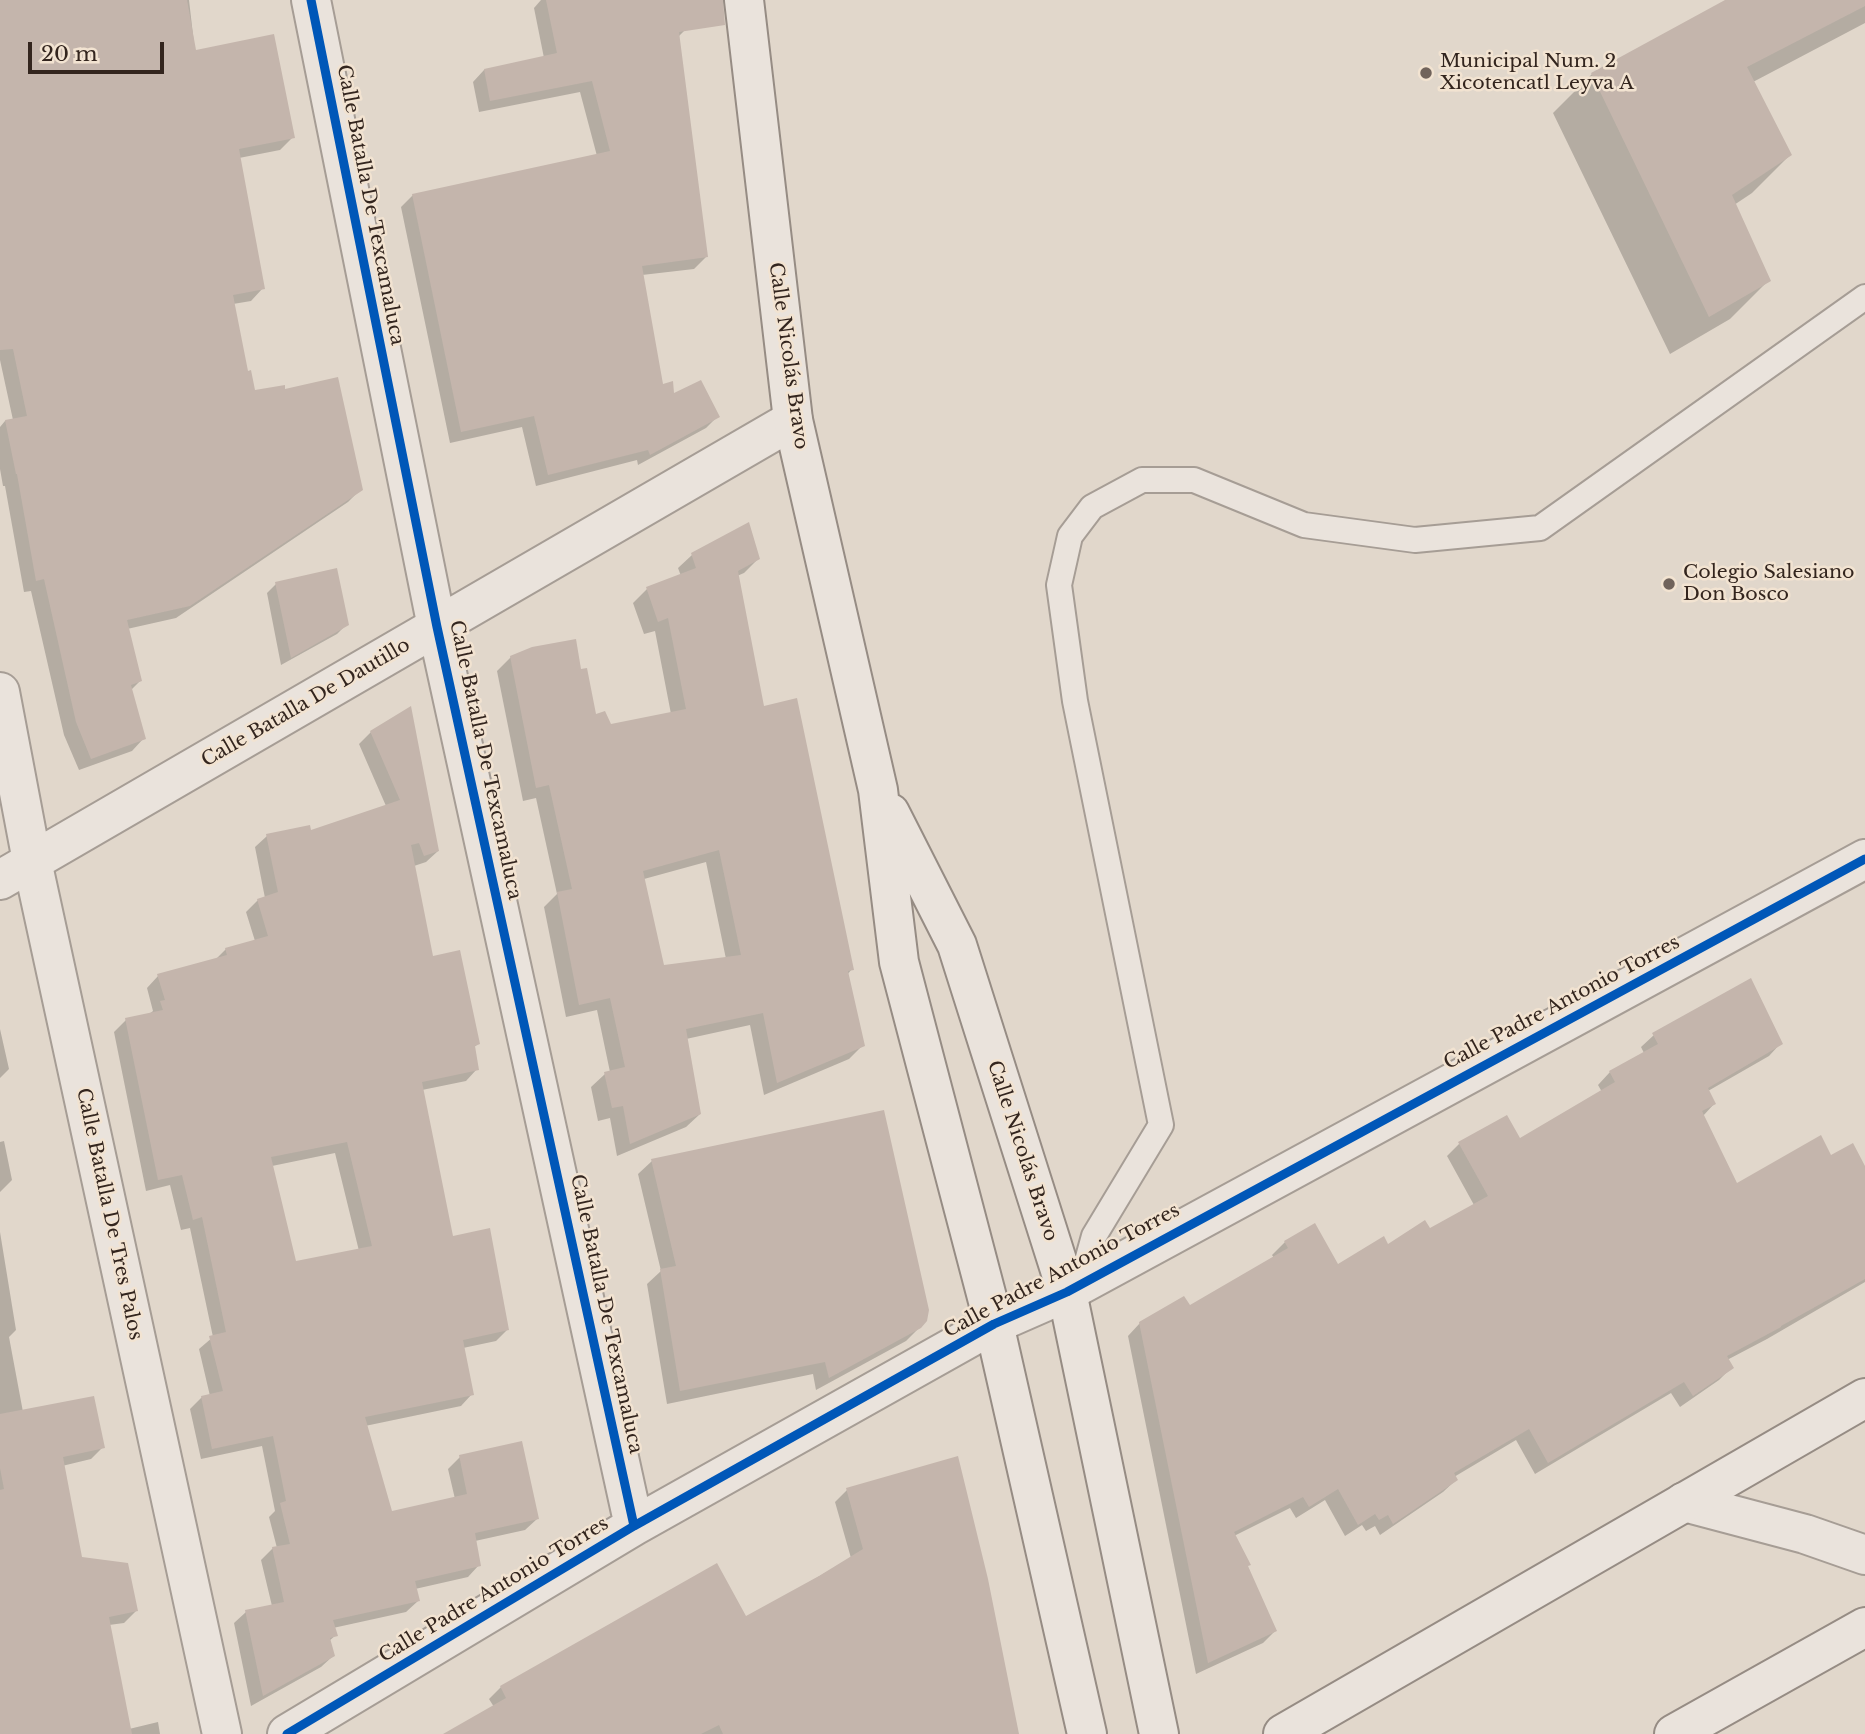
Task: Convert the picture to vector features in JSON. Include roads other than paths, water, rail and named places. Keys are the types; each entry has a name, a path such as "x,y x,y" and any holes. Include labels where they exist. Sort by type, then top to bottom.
{"street":[{"name":"Calle Batalla De Texcamaluca","path":"311,0 438,627 634,1526"},
{"name":"Calle Nicolás Bravo","path":"744,0 793,420 878,790 899,962 994,1324 1087,1734"},
{"name":"Calle Batalla De Dautillo","path":"0,880 793,420"},
{"name":"Calle Batalla De Tres Palos","path":"0,692 33,861 222,1734"},
{"name":"Calle Nicolás Bravo","path":"878,790 957,945 1074,1287 1159,1734"},
{"name":"Calle Padre Antonio Torres","path":"287,1734 634,1526 994,1324 1074,1287 1864,868"},
{"path":"1283,1734 1865,1398"},
{"path":"1685,1502 1805,1534 1865,1555"},
{"path":"1674,1734 1865,1627"}],"lane":[{"path":"1074,1287 1094,1236 1161,1125 1075,701 1059,585 1070,536 1092,507 1142,480 1194,480 1304,525 1316,527 1415,540 1540,528 1865,297"}],"place":[{"name":"Municipal Num. 2 Xicotencatl Leyva A","path":"1426,73"},
{"name":"Colegio Salesiano Don Bosco","path":"1669,584"}]}
